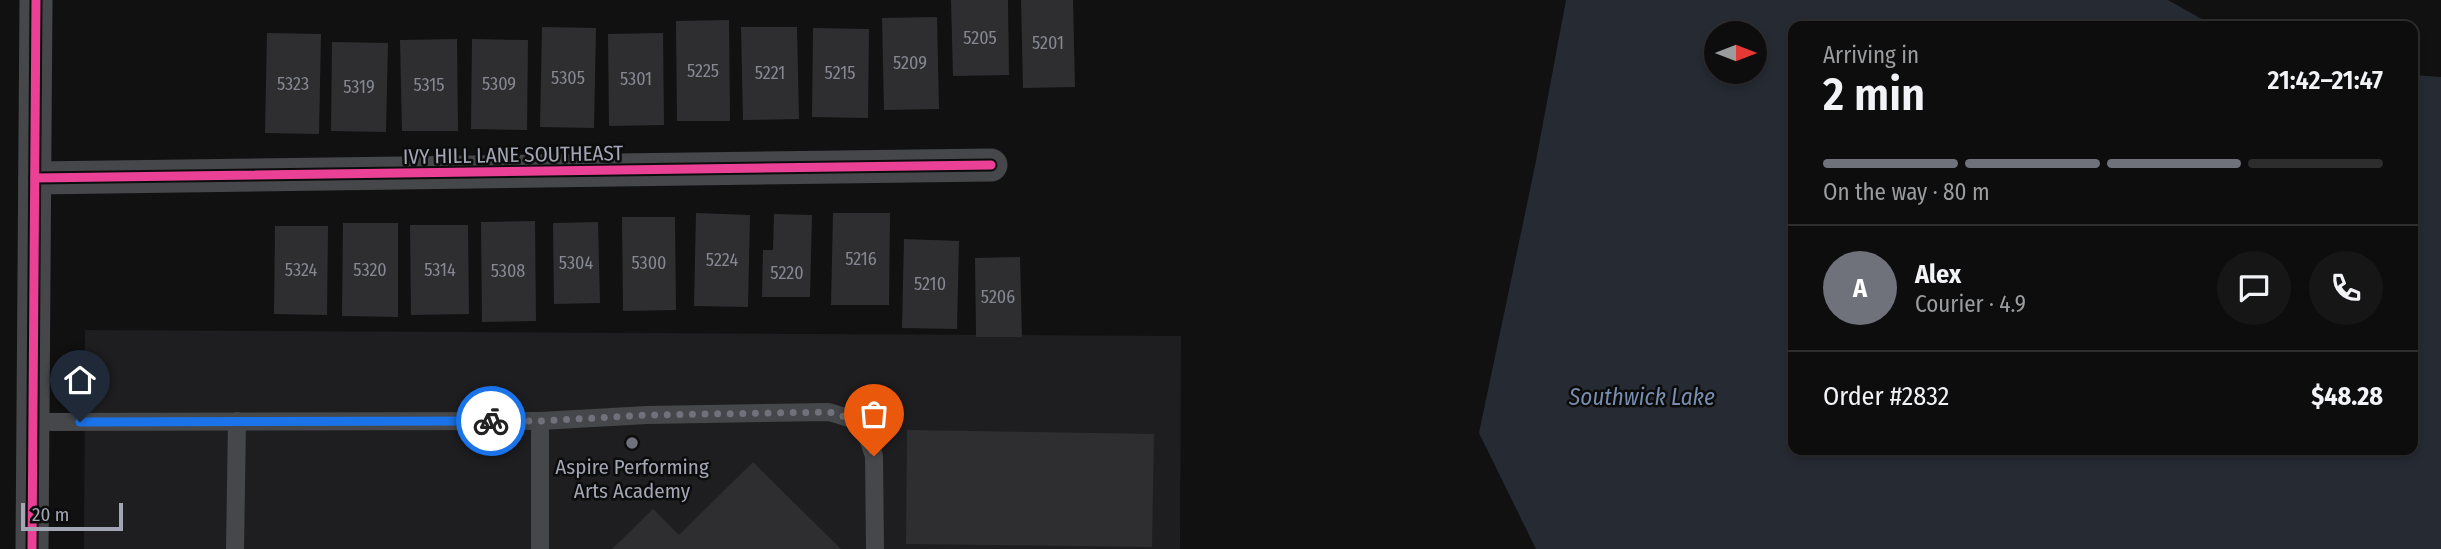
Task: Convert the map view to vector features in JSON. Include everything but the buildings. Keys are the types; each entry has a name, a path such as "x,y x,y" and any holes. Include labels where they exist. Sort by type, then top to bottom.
{"street":[{"path":"32,549 36,0"},
{"name":"IVY HILL LANE SOUTHEAST","path":"35,178 991,165"}],"lane":[{"path":"33,422 540,421 648,415 829,412 862,422 874,456 875,549"},
{"path":"235,549 237,421"},
{"path":"540,421 540,549"}],"shaded area":[{"name":"Aspire Performing Arts Academy","path":"85,330 1181,336 1180,549 84,549"}],"water":[{"name":"Southwick Lake","path":"1566,0 2168,0 2205,21 1788,21 1788,455 2418,455 2418,75 2441,77 2441,549 1536,549 1479,433 1535,166"}],"cycle path":[{"path":"32,549 36,0"},
{"path":"35,178 991,165"}],"way so far":[{"path":"491,421 829,412 862,422 874,456"}],"place":[{"name":"Aspire Performing Arts Academy","path":"632,443"}],"route":[{"path":"80,422 491,421"}]}
